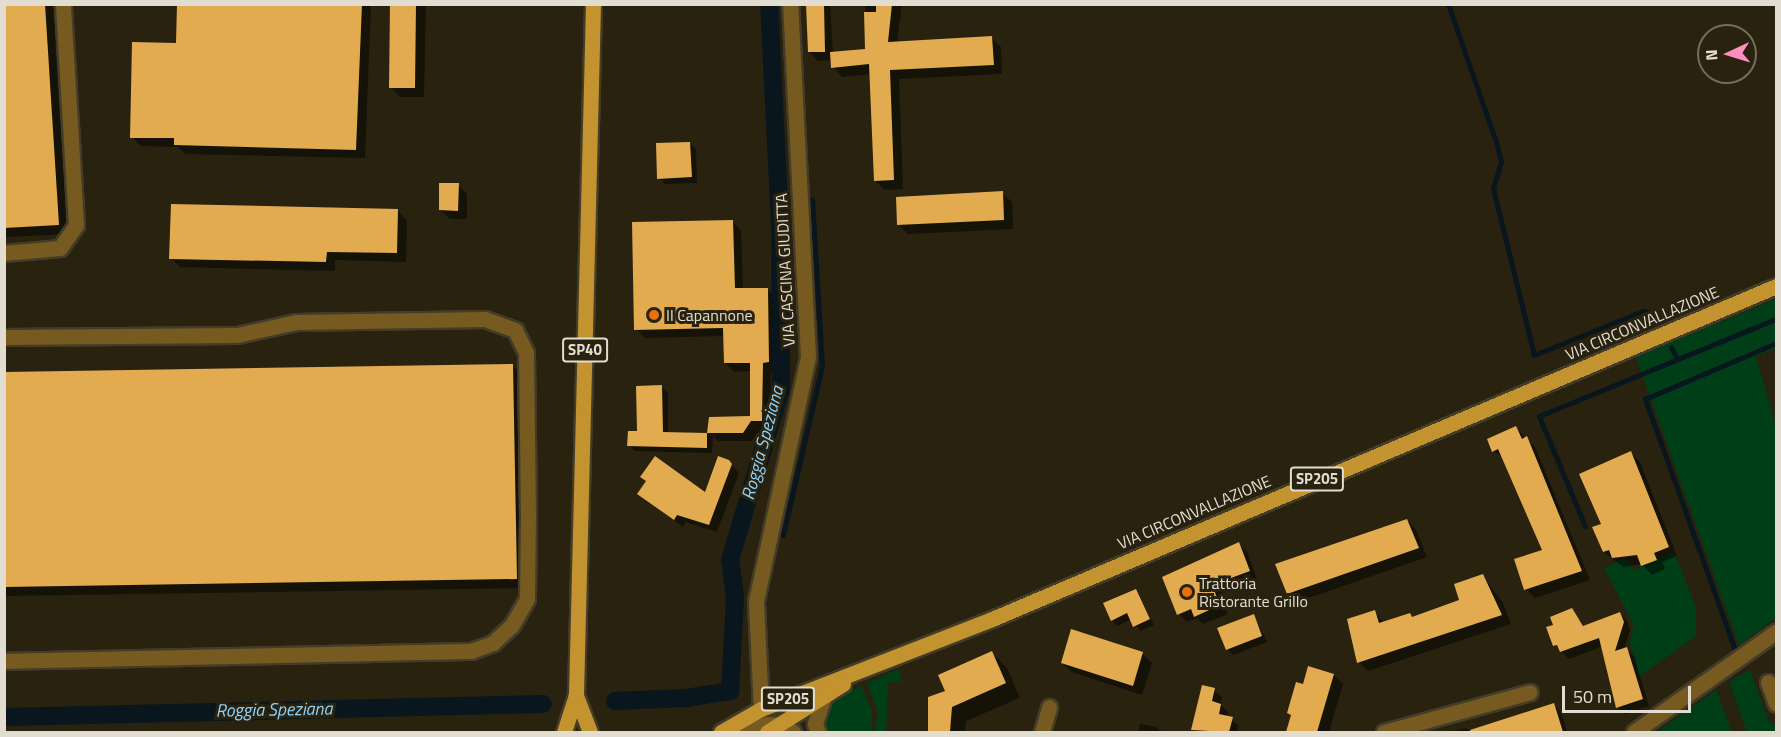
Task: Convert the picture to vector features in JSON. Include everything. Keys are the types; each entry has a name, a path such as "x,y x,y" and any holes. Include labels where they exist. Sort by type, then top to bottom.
{"main road":[{"name":"SP40","path":"564,732 576,695 593,4"},
{"name":"VIA CIRCONVALLAZIONE","path":"858,673 1776,286"},
{"name":"SP205","path":"721,732 761,709 858,673"},
{"name":"SP205","path":"767,732 788,729 858,673"},
{"name":"SP40","path":"576,695 590,732"}],"street":[{"path":"4,253 60,248 76,225 63,4"},
{"name":"VIA CASCINA GIUDITTA","path":"761,709 756,601 808,357 790,4"},
{"path":"4,337 237,335 296,322 485,319 515,330 526,353 528,515 527,599 512,625 493,643 471,651 4,661"},
{"path":"1634,732 1776,632"},
{"path":"1768,682 1776,704"},
{"path":"1384,732 1530,692"},
{"path":"818,732 815,724 823,699"},
{"path":"1042,732 1049,707"},
{"path":"746,732 767,724 788,729"}],"green space":[{"path":"1776,299 1776,348 1756,357 1776,425 1776,618 1739,645 1636,357"},
{"path":"1674,552 1696,607 1696,636 1639,677 1630,643 1633,624 1604,568 1625,558 1633,570"},
{"path":"898,669 902,681 888,683 886,732 876,732 877,710 867,683"},
{"path":"1750,670 1769,722 1776,725 1776,732 1747,732 1729,682"},
{"path":"861,685 872,711 872,732 822,732 821,717 826,706"},
{"path":"1716,690 1732,732 1657,732"}],"building":[{"path":"4,4 45,4 59,225 4,228"},
{"path":"177,4 362,4 356,150 174,145 174,138 130,138 132,42 176,43"},
{"path":"390,4 416,4 415,88 389,88"},
{"path":"806,4 824,4 825,52 808,52"},
{"path":"876,4 892,4 888,42 992,36 994,65 890,70 894,180 874,181 869,64 831,68 830,52 865,49 864,12 876,12"},
{"path":"690,142 692,177 657,179 656,143"},
{"path":"439,183 459,183 458,211 439,210"},
{"path":"1003,191 1004,220 897,225 896,197"},
{"path":"171,204 398,209 397,253 327,252 326,262 169,259"},
{"path":"733,220 735,288 768,288 769,362 763,363 762,421 751,421 743,433 707,433 709,417 750,416 750,363 724,363 723,328 634,330 632,222"},
{"path":"513,364 517,579 4,587 4,372"},
{"path":"662,385 663,432 707,433 707,448 627,446 628,431 637,431 636,386"},
{"path":"1516,426 1522,439 1527,436 1582,571 1524,590 1514,559 1542,550 1498,449 1492,452 1487,439"},
{"path":"1631,451 1669,547 1654,553 1657,560 1641,566 1637,555 1612,558 1609,550 1603,552 1592,527 1601,524 1579,474"},
{"path":"655,456 705,492 718,456 729,460 732,464 709,525 677,515 674,520 637,494 646,481 640,477"},
{"path":"1407,519 1419,548 1287,594 1275,564"},
{"path":"1239,542 1250,571 1212,585 1220,605 1194,617 1191,609 1177,615 1162,577"},
{"path":"1483,574 1502,615 1357,663 1347,619 1375,610 1379,623 1410,613 1412,617 1459,600 1454,584"},
{"path":"1136,589 1150,619 1133,627 1127,613 1111,621 1103,603"},
{"path":"1572,608 1583,626 1620,612 1624,622 1615,651 1627,647 1643,699 1616,708 1599,638 1560,652 1557,645 1553,646 1546,627 1553,625 1550,617"},
{"path":"1254,614 1262,636 1226,650 1217,628"},
{"path":"1071,629 1143,652 1133,686 1061,663"},
{"path":"992,651 1006,683 952,707 950,732 928,732 928,697 945,691 938,675"},
{"path":"1308,666 1334,674 1317,732 1286,732 1291,715 1287,713 1296,682 1303,684"},
{"path":"1202,685 1215,688 1212,701 1221,704 1219,714 1233,717 1229,732 1191,730"},
{"path":"1554,703 1563,732 1471,732 1470,730"}],"waterway":[{"name":"Roggia Speziana","path":"615,701 686,698 730,691 735,598 730,560 781,389 780,225 769,4"},
{"path":"1448,4 1497,145 1501,162 1493,188 1534,355 1643,311 1655,313 1660,321"},
{"path":"783,535 822,366 812,199"},
{"path":"1585,526 1539,416 1776,319"},
{"path":"1735,650 1645,399 1776,343"},
{"path":"1671,347 1677,359"},
{"name":"Roggia Speziana","path":"4,717 543,704"}],"place":[{"name":"Il Capannone","path":"654,315"},
{"name":"Trattoria Ristorante Grillo","path":"1187,592"}]}
